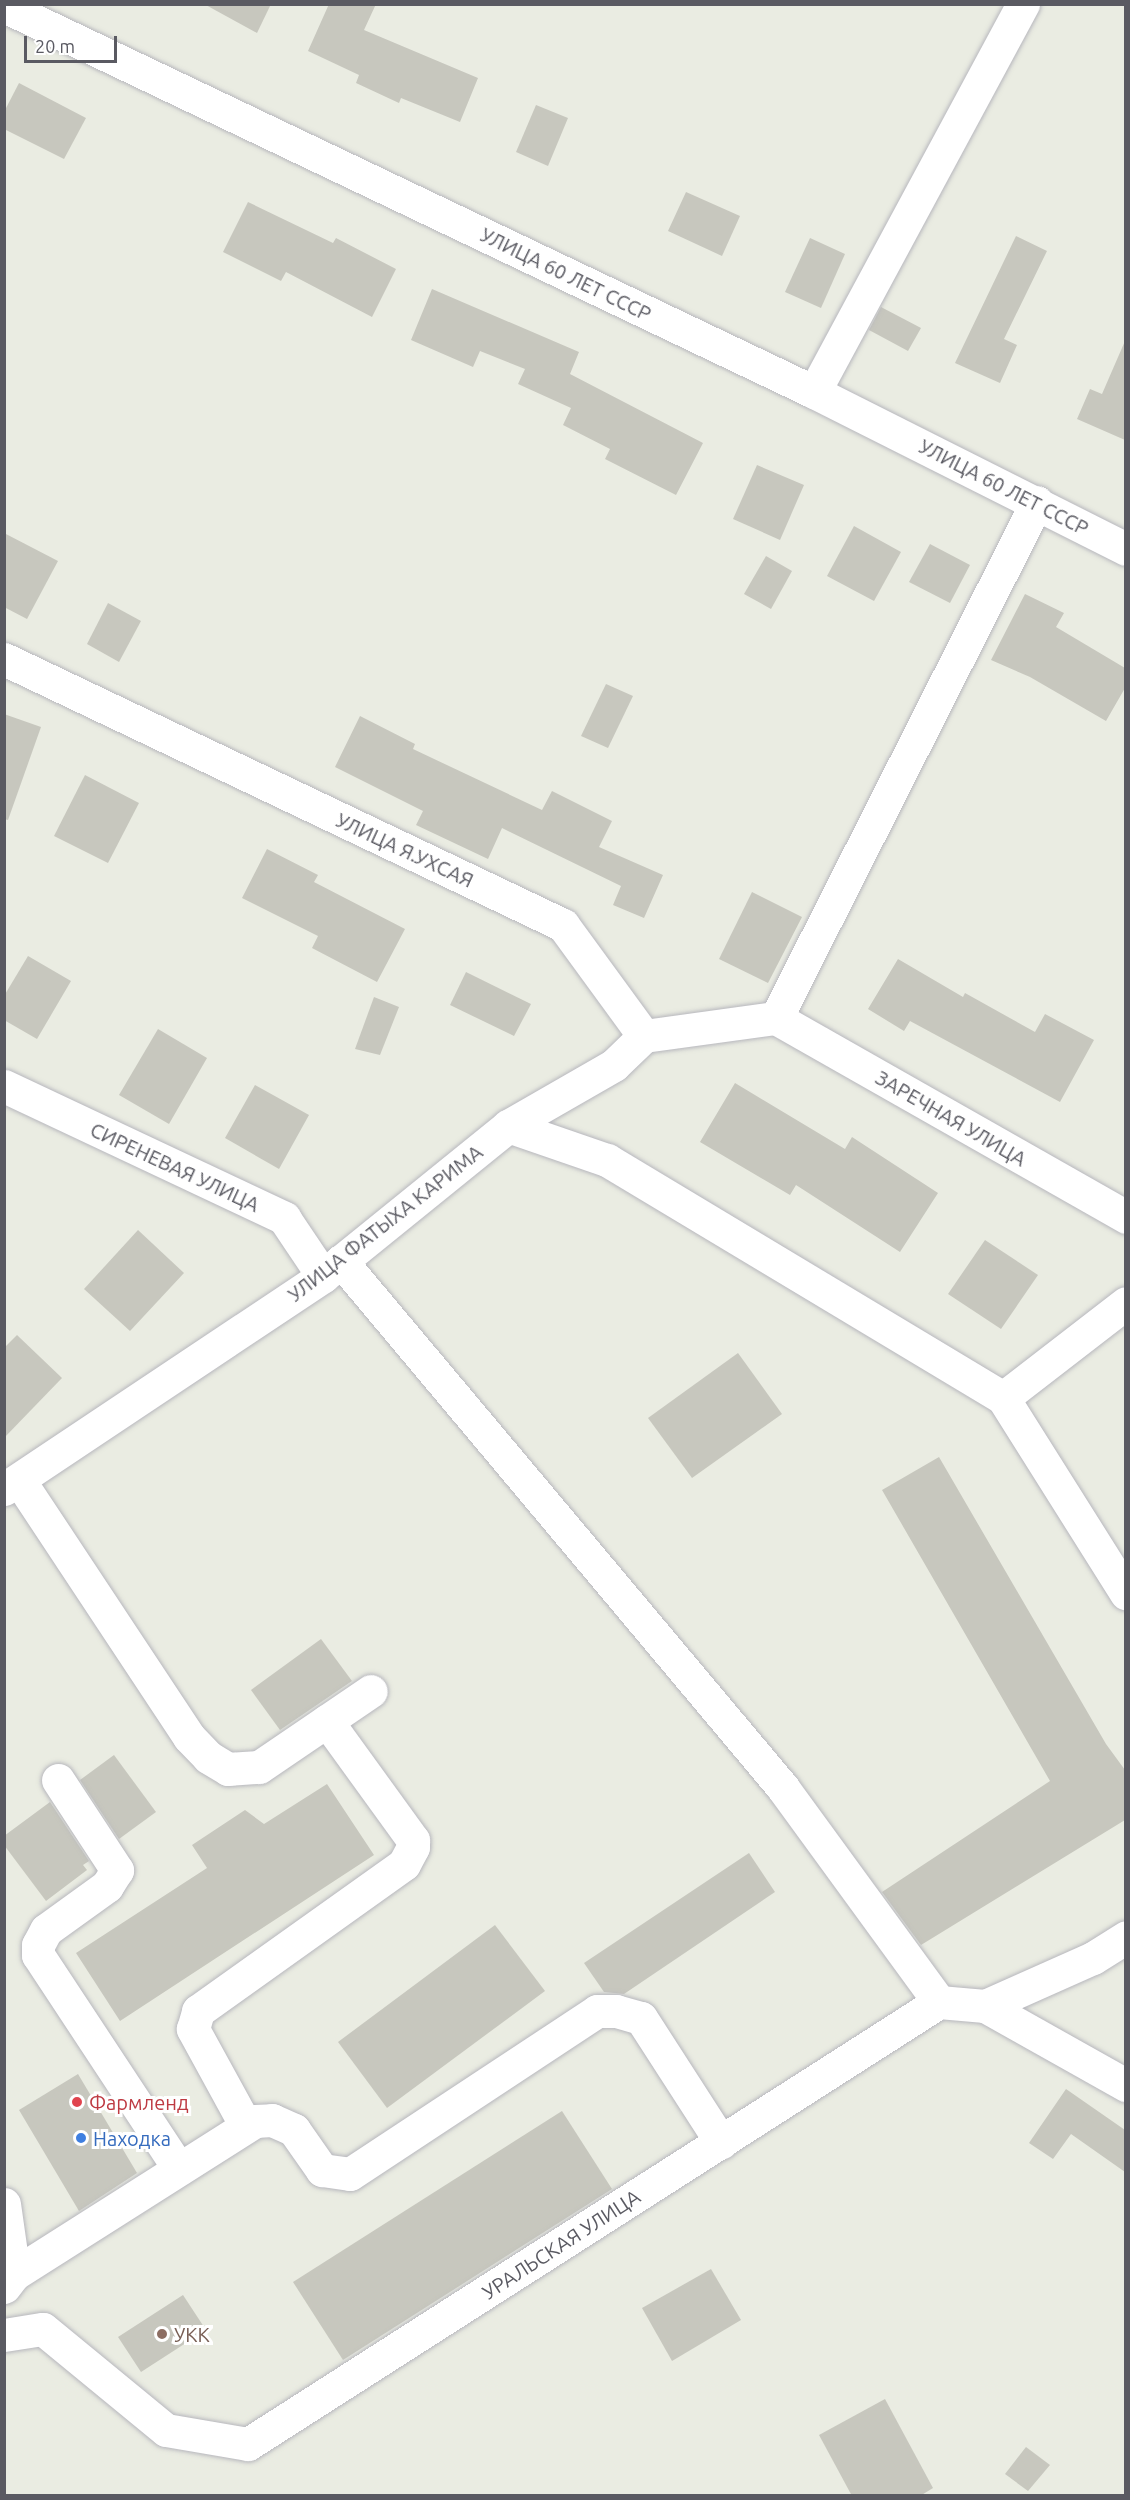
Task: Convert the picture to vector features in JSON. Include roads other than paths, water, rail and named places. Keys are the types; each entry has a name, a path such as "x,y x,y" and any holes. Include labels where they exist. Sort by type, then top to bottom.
{"street":[{"path":"814,392 1023,4"},
{"name":"УЛИЦА 60 ЛЕТ СССР","path":"4,6 814,392 1036,502 1125,549"},
{"path":"644,1036 776,1018 1036,502"},
{"name":"УЛИЦА Я.УХСАЯ","path":"4,659 563,925 644,1036"},
{"name":"ЗАРЕЧНАЯ УЛИЦА","path":"776,1018 1125,1218"},
{"name":"УЛИЦА ФАТЫХА КАРИМА","path":"12,1485 332,1268 508,1126 614,1065 644,1036"},
{"name":"СИРЕНЕВАЯ УЛИЦА","path":"4,1086 284,1218 332,1268 783,1788 939,2002"},
{"path":"508,1126 607,1161 1003,1398 1125,1593"},
{"path":"1003,1398 1125,1303"},
{"path":"12,1485 189,1737 208,1757 228,1769 259,1767 371,1691"},
{"path":"246,2126 193,2029 198,2011 404,1864 413,1847 413,1840 327,1721"},
{"path":"58,1780 117,1870 107,1886 46,1930 38,1945 39,1955 179,2169"},
{"path":"985,2006 1093,1958 1125,1936"},
{"path":"939,2002 985,2006 1125,2085"},
{"name":"УРАЛЬСКАЯ УЛИЦА","path":"4,2335 43,2329 166,2430 248,2444 939,2002"},
{"path":"4,2204 9,2281 255,2121 272,2120 294,2130 322,2170 350,2174 597,2011 616,2011 641,2018 721,2142"}],"place":[{"name":"Фармленд","path":"77,2102"},
{"name":"Находка","path":"81,2138"},
{"name":"УКК","path":"162,2334"}]}
